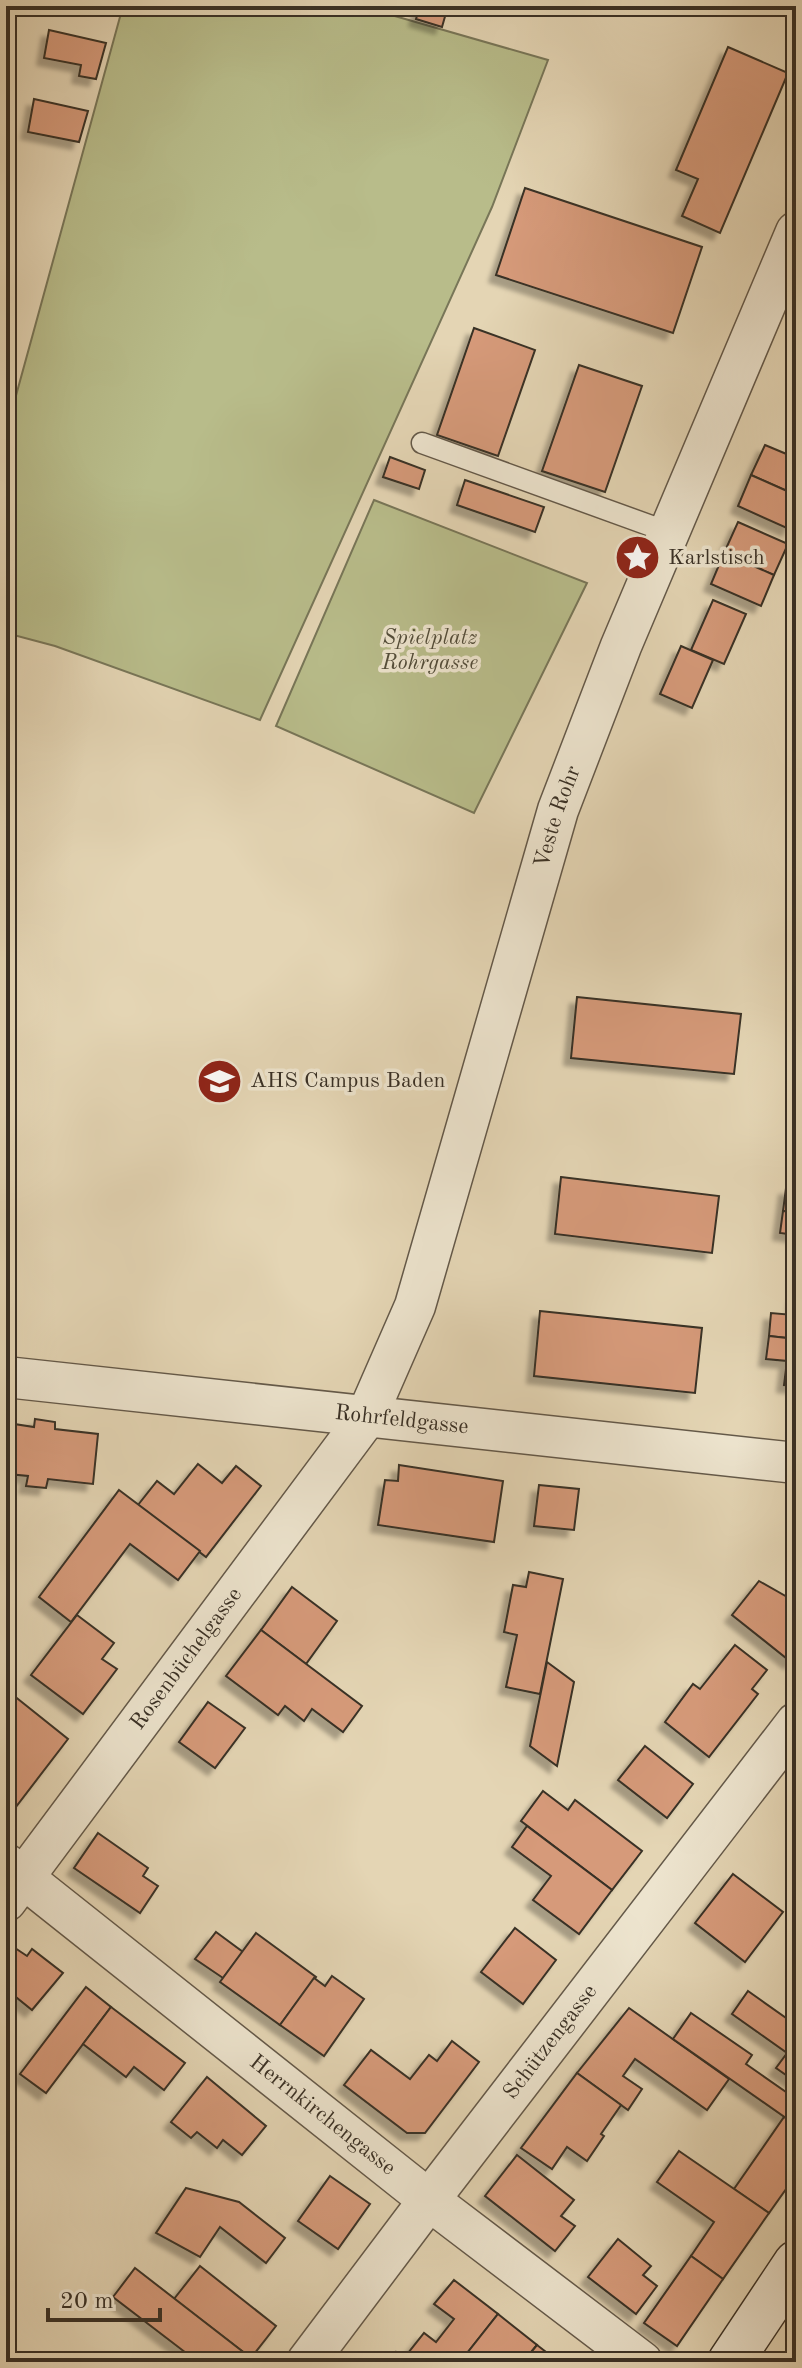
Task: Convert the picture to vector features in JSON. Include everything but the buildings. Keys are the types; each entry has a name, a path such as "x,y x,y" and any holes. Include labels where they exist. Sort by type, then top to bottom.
{"main road":[{"path":"730,2362 796,2263"}],"street":[{"name":"Veste Rohr","path":"366,1418 415,1306 558,810 621,646 796,232"},
{"name":"Rohrfeldgasse","path":"6,1377 796,1463"},
{"name":"Rosenbüchelgasse","path":"12,1881 366,1418"},
{"name":"Schützengasse","path":"307,2362 796,1723"},
{"name":"Herrnkirchengasse","path":"12,1881 642,2362"}],"lane":[{"path":"422,443 668,532"}],"green space":[{"path":"123,6 360,6 548,60 492,207 260,720 55,646 6,633 6,432"},
{"name":"Spielplatz Rohrgasse","path":"374,500 587,583 474,813 276,726"}],"place":[{"name":"Karlstisch","path":"637,558"},
{"name":"AHS Campus Baden","path":"219,1081"}]}
